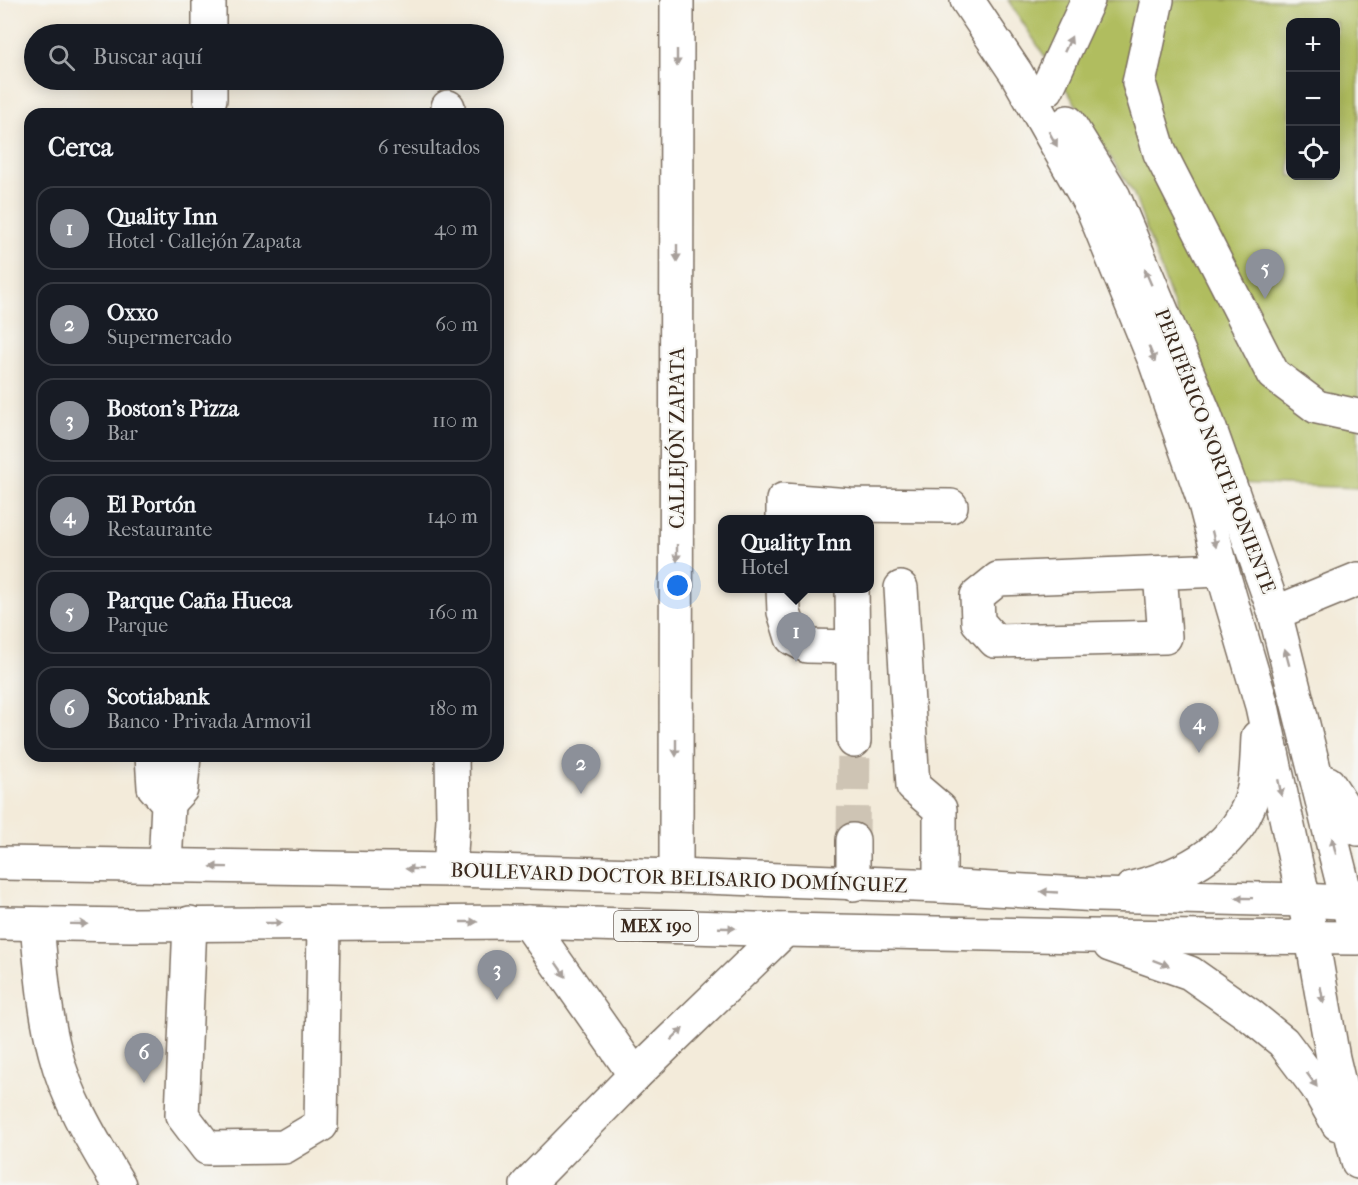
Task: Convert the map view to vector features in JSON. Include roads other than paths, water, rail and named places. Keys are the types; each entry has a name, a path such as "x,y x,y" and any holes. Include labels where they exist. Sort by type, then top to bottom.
{"main road":[{"path":"209,0 210,24"},
{"name":"CALLEJÓN ZAPATA","path":"676,876 677,0"},
{"name":"PERIFÉRICO NORTE PONIENTE","path":"967,0 1016,73 1092,207 1155,360 1205,504 1262,706 1312,938 1333,1058 1358,1160"},
{"name":"PERIFÉRICO NORTE PONIENTE","path":"989,0 1114,197 1204,412 1275,613 1353,903 1357,941"},
{"path":"1047,89 1088,0"},
{"path":"1157,0 1140,83 1160,153 1273,374 1317,407 1358,416"},
{"path":"783,515 783,500 850,512 951,506"},
{"path":"1160,573 1165,637 996,641 978,622 977,596 998,579 1222,570"},
{"path":"1275,613 1358,579"},
{"path":"901,588 913,786 940,809 940,886"},
{"path":"783,593 784,612 792,638 807,646 853,647"},
{"path":"852,593 854,741"},
{"path":"1100,895 1154,883 1192,866 1225,842 1245,817 1254,788 1262,706"},
{"path":"1309,742 1331,790 1358,829"},
{"path":"152,762 154,787 168,803"},
{"path":"165,866 168,803 181,789 183,762"},
{"path":"450,870 453,819 452,762"},
{"path":"853,840 853,884"},
{"name":"BOULEVARD DOCTOR BELISARIO DOMÍNGUEZ","path":"0,863 676,876 940,886 1100,895 1353,903"},
{"path":"528,922 635,1075"},
{"name":"MEX 190","path":"0,923 528,922 785,930 1312,938 1357,941"},
{"path":"190,923 182,1115 207,1148 284,1147 321,1125 324,923"},
{"path":"37,924 42,987 55,1054 84,1124 119,1185"},
{"path":"527,1185 635,1075 785,930"},
{"path":"1086,936 1190,973 1251,1016 1283,1042 1317,1087 1358,1160"}],"tunnel":[{"path":"853,840 854,741"}],"place":[{"name":"Parque Caña Hueca","path":"1265,299"},
{"name":"Quality Inn","path":"796,662"},
{"name":"El Portón","path":"1199,753"},
{"name":"Oxxo","path":"581,794"},
{"name":"Boston's Pizza","path":"497,1000"},
{"name":"Scotiabank","path":"144,1083"}]}
